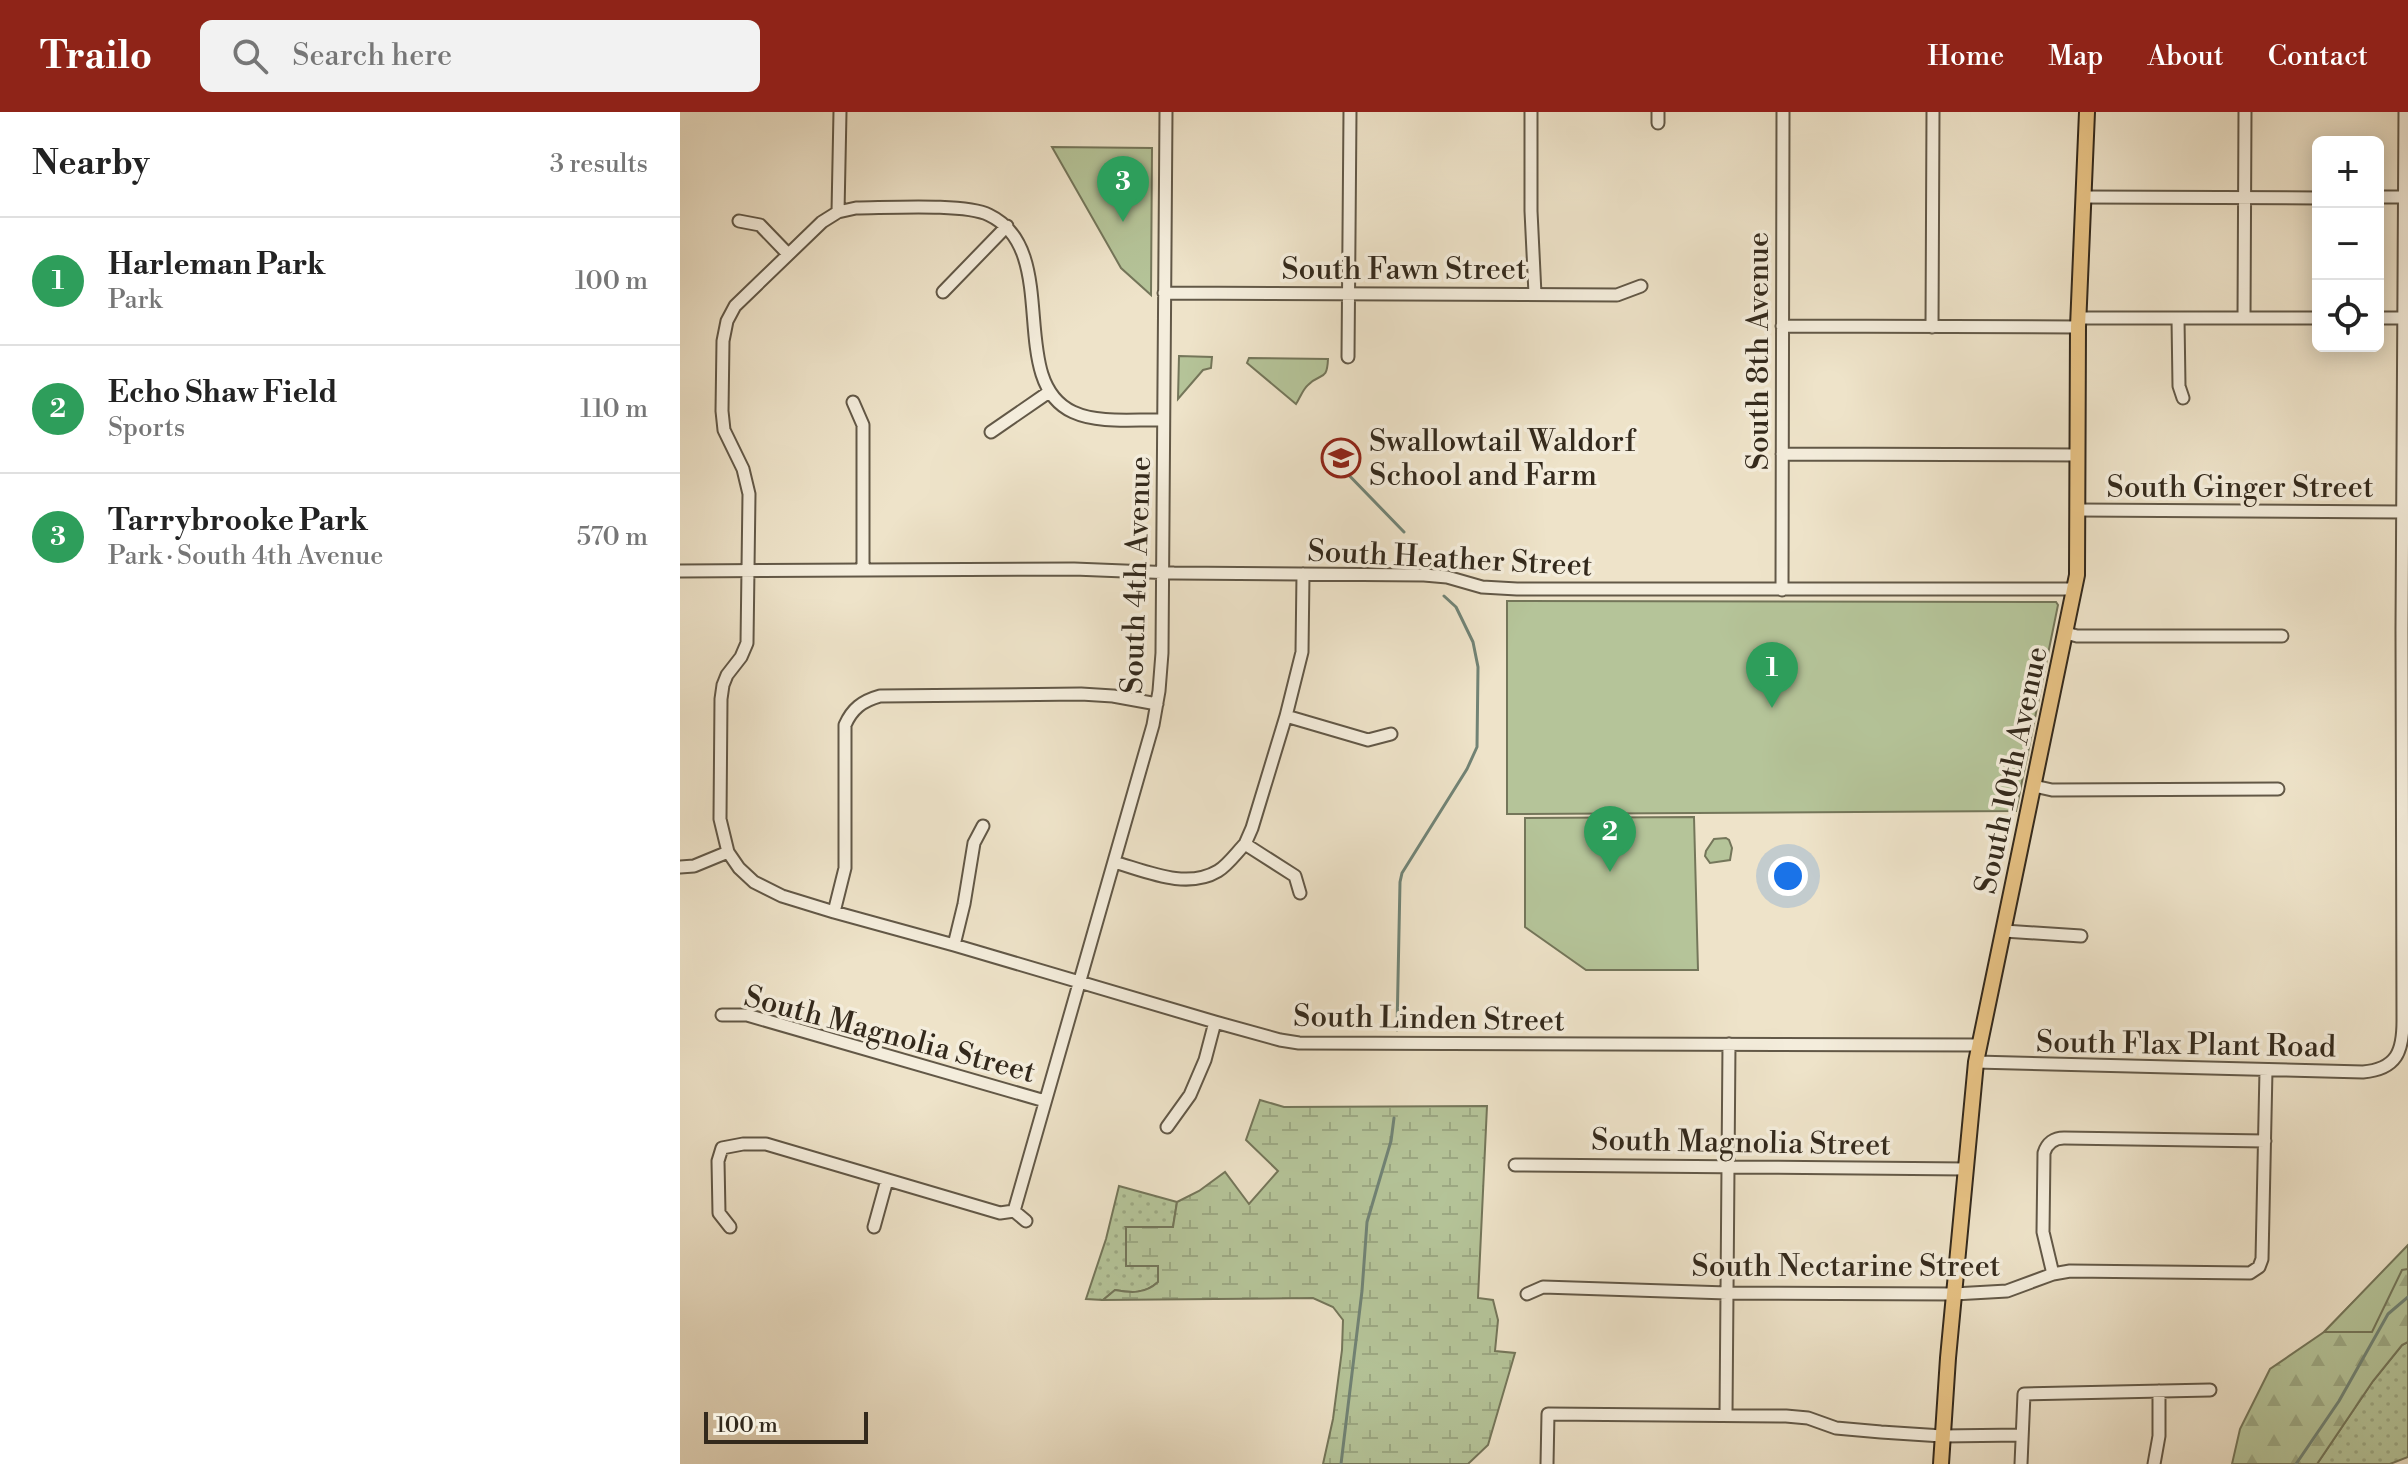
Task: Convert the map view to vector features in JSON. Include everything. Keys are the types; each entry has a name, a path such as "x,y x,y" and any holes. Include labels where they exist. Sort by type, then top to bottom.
{"main road":[{"name":"South 10th Avenue","path":"1941,1464 1976,1062 2077,575 2078,322 2087,112"}],"street":[{"path":"838,212 840,112"},
{"name":"South 4th Avenue","path":"1014,1211 1157,704 1162,653 1166,112"},
{"path":"1348,357 1350,112"},
{"path":"1531,112 1535,294"},
{"name":"South 8th Avenue","path":"1782,590 1783,112"},
{"path":"1932,327 1933,112"},
{"path":"2244,318 2245,112"},
{"path":"2405,112 2405,491 2402,512 2406,880"},
{"path":"2083,197 2312,198"},
{"path":"2384,197 2406,197"},
{"path":"680,867 694,866 728,852 720,819 721,699 727,675 747,643 749,494 743,469 724,430 723,341 727,321 735,306 822,222 838,212 856,208 967,209 988,214 1007,226 1022,246 1040,369 1049,392 1071,411 1094,418 1163,420"},
{"path":"739,221 760,225 788,254"},
{"path":"943,292 1007,226"},
{"name":"South Fawn Street","path":"1164,293 1617,295 1641,286"},
{"path":"1782,326 1932,327 2312,318"},
{"path":"2384,318 2405,318"},
{"path":"2178,319 2179,386 2183,398"},
{"path":"991,432 1049,392"},
{"path":"853,402 863,425 863,570"},
{"name":"South Ginger Street","path":"1782,454 2078,455"},
{"name":"South Ginger Street","path":"2078,510 2402,512"},
{"name":"South Heather Street","path":"680,571 1074,569 1424,575 1447,577 1482,587 1517,589 2075,589"},
{"path":"1114,862 1176,880 1195,878 1219,871 1245,844 1286,716 1302,652 1303,574"},
{"path":"2066,633 2077,636 2282,636"},
{"path":"834,912 845,868 845,725 857,706 868,699 894,696 1066,694 1113,696 1157,704"},
{"path":"1286,716 1368,740 1391,734"},
{"path":"2034,786 2052,790 2278,789"},
{"path":"954,945 974,843 983,826"},
{"path":"1245,844 1295,876 1300,893"},
{"name":"South Linden Street","path":"728,852 754,882 782,896 1280,1040 1317,1044 1979,1045"},
{"name":"South Flax Plant Road","path":"1976,1062 2375,1071 2393,1062 2403,1041 2406,880"},
{"path":"2004,931 2081,936"},
{"name":"South Magnolia Street","path":"722,1015 747,1015 1045,1101"},
{"path":"1167,1127 1190,1095 1205,1060 1215,1022"},
{"path":"1726,1415 1729,1044"},
{"path":"2053,1274 2043,1232 2044,1153 2048,1145 2059,1138 2265,1141 2266,1070"},
{"name":"South Nectarine Street","path":"1527,1294 1543,1287 1727,1293 1954,1294 2014,1290 2053,1274 2070,1271 2247,1274 2257,1269 2263,1257 2265,1141"},
{"path":"730,1227 719,1213 718,1161 722,1148 743,1144 766,1144 1000,1213 1014,1211 1026,1221"},
{"name":"South Magnolia Street","path":"1515,1165 1966,1169"},
{"path":"874,1227 887,1180"},
{"path":"2021,1464 2024,1394 2210,1390"},
{"path":"2154,1464 2159,1436 2159,1391"},
{"path":"1547,1464 1548,1414 1786,1416 1808,1418 1836,1428 1942,1436 2021,1435"}],"green space":[{"path":"1052,147 1152,148 1151,295 1121,268"},
{"path":"1179,356 1212,357 1211,368 1203,370 1178,399"},
{"path":"1249,358 1328,359 1325,374 1306,387 1296,404 1247,363"},
{"path":"1507,601 2056,602 2058,605 2016,811 1507,814"},
{"path":"1694,817 1698,970 1586,970 1525,927 1525,818"},
{"path":"1726,838 1732,848 1730,860 1710,863 1705,856 1706,851 1714,839"},
{"path":"1260,1100 1284,1107 1487,1106 1478,1298 1493,1300 1498,1320 1495,1351 1515,1353 1488,1445 1468,1464 1323,1464 1333,1419 1343,1320 1333,1307 1313,1298 1103,1300 1115,1290 1138,1292 1158,1282 1158,1266 1126,1266 1126,1227 1173,1227 1177,1202 1225,1172 1249,1204 1278,1171 1246,1140"},
{"path":"1119,1186 1177,1202 1173,1227 1126,1227 1159,1265 1158,1282 1143,1291 1115,1290 1103,1300 1086,1299 1106,1239"},
{"path":"2408,1245 2408,1269 2402,1270 2372,1332 2324,1332"},
{"path":"2408,1246 2408,1342 2402,1345 2373,1381 2317,1464 2232,1464 2240,1429 2270,1369 2324,1332"},
{"path":"2408,1342 2408,1457 2390,1464 2317,1464 2373,1381 2402,1345"}],"waterway":[{"path":"1340,466 1404,532"},
{"path":"1397,1030 1402,873 1467,769 1477,747 1478,667 1473,642 1456,607 1444,596"},
{"path":"1341,1464 1367,1222 1391,1141 1394,1118"},
{"path":"2296,1464 2339,1401 2388,1314 2408,1297"}],"place":[{"name":"Tarrybrooke Park","path":"1123,222"},
{"name":"Swallowtail Waldorf School and Farm","path":"1341,458"},
{"name":"Harleman Park","path":"1772,708"},
{"name":"Echo Shaw Field","path":"1610,872"}]}
